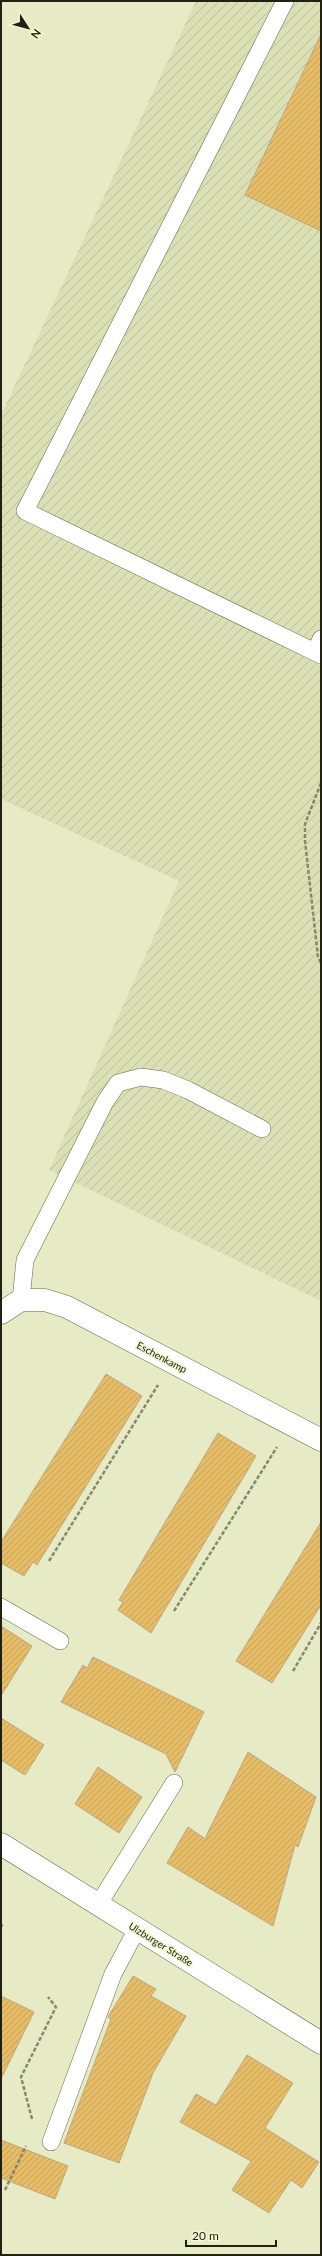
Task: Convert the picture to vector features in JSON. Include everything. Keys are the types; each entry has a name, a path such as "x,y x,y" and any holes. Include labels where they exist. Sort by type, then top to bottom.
{"main road":[{"path":"1,1313 21,1300"},
{"name":"Eschenkamp","path":"21,1300 46,1300 67,1307 321,1440"},
{"name":"Ulzburger Straße","path":"1,1844 321,2043"}],"lane":[{"path":"285,1 25,511 319,649"},
{"path":"21,1300 25,1260 105,1102 118,1083 141,1077 163,1080 188,1090 262,1129"},
{"path":"1,1607 60,1641"},
{"path":"98,1904 174,1783"},
{"path":"51,2142 113,1974 137,1929"}],"path":[{"path":"321,783 305,824 305,841 318,957 321,963"},
{"path":"49,1561 172,1362"},
{"path":"174,1612 292,1425"},
{"path":"293,1671 321,1623"},
{"path":"33,2121 21,2077 56,2007 48,1997"},
{"path":"5,2190 28,2142"}],"shaded area":[{"path":"196,1 321,1 321,1301 49,1170 179,881 1,799 1,415"}],"building":[{"path":"321,34 321,231 245,195"},
{"path":"106,1374 142,1396 37,1565 33,1562 24,1576 1,1563 1,1542"},
{"path":"218,1433 256,1456 151,1633 118,1610 123,1602 119,1600"},
{"path":"321,1522 321,1605 272,1683 236,1661"},
{"path":"1,1626 32,1646 1,1696"},
{"path":"93,1657 204,1712 175,1772 166,1754 61,1702 83,1665 87,1668"},
{"path":"1,1718 44,1745 25,1775 1,1760"},
{"path":"248,1752 316,1797 298,1847 295,1845 273,1926 167,1863 188,1827 207,1840 206,1836"},
{"path":"98,1767 142,1797 119,1833 75,1804"},
{"path":"133,1976 156,1989 151,1996 186,2016 153,2073 119,2163 64,2143 111,2019 108,2017"},
{"path":"1,1996 34,2012 1,2079"},
{"path":"247,2055 293,2083 265,2128 319,2162 302,2188 291,2180 269,2213 232,2190 251,2161 180,2122 196,2094 216,2105"},
{"path":"1,2140 68,2166 55,2199 1,2178"}]}
